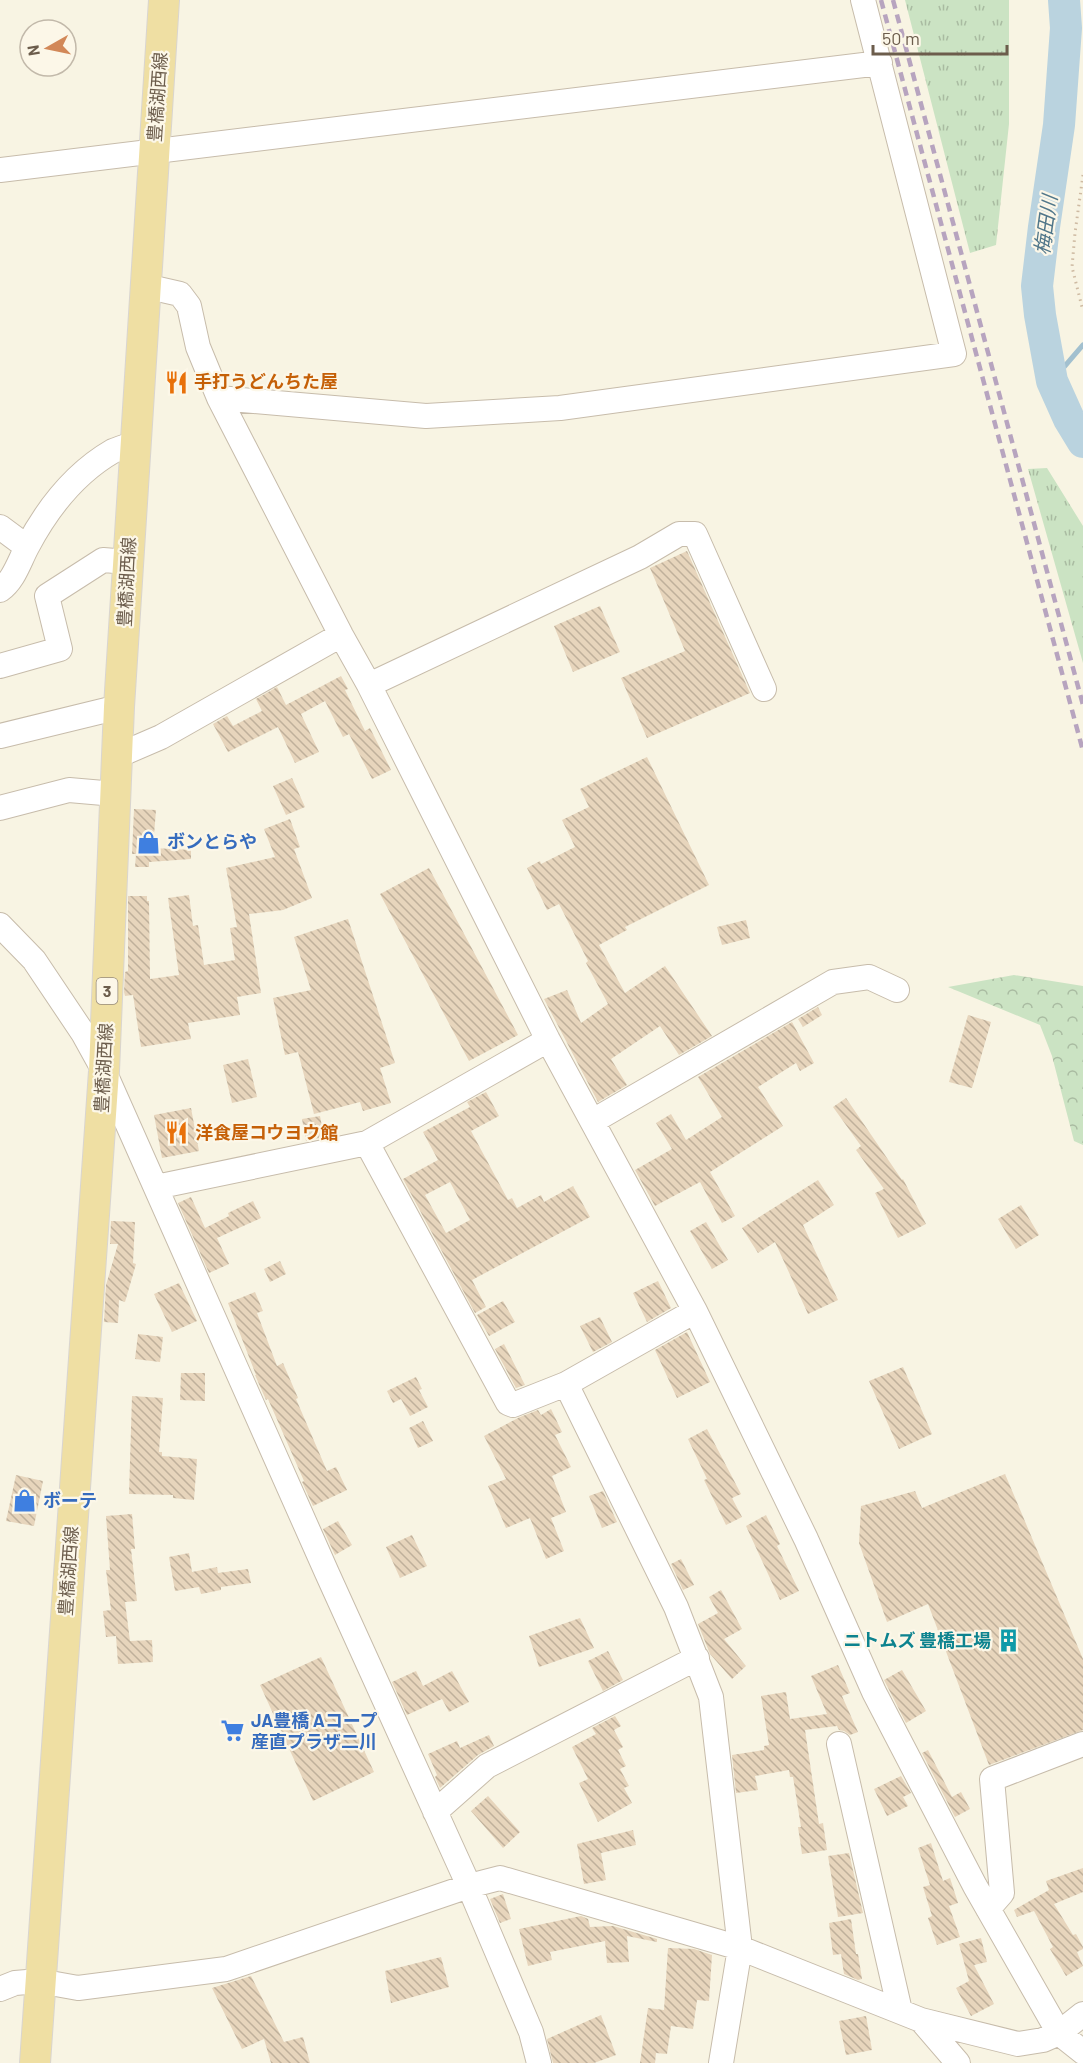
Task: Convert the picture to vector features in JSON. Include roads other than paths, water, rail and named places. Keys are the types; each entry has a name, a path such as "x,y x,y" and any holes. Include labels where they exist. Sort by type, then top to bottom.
{"main road":[{"name":"豊橋湖西線","path":"35,2063 104,1071 119,707 165,0"}],"street":[{"path":"219,398 426,416 560,408 954,354 863,0"},
{"path":"0,170 880,63"},
{"path":"145,286 180,294 189,306 198,347 219,398 369,685 548,1040 695,1311 806,1539 874,1692 988,1909 1059,2033 1083,2052"},
{"path":"0,590 9,584 52,504 81,475 114,451 135,443"},
{"path":"0,527 27,547"},
{"path":"369,685 640,557 679,534 695,534 764,689"},
{"path":"0,666 60,649 47,596 103,560 128,562"},
{"path":"117,756 161,737 341,634"},
{"path":"0,736 119,707"},
{"path":"0,808 69,790 115,794"},
{"path":"0,925 34,960 83,1033 104,1071 469,1886 531,2032 539,2063"},
{"path":"593,1121 833,982 869,977 897,990"},
{"path":"156,1187 367,1143 548,1040"},
{"path":"367,1143 508,1403 513,1405 566,1384 695,1311"},
{"path":"566,1384 676,1607 711,1697 740,1948 721,2063"},
{"path":"435,1812 487,1766 697,1658"},
{"path":"839,1744 911,2016 958,2063"},
{"path":"988,1909 1002,1893 992,1779 1083,1744"},
{"path":"0,1989 15,1983 39,1981 78,1988 226,1969 469,1886 500,1878 740,1948 911,2016 1018,2044 1043,2040 1059,2033 1083,2014"}],"waterway":[{"name":"梅田川","path":"1064,0 1066,28 1059,125 1037,286 1052,381 1069,419 1083,442"},
{"path":"1052,381 1083,345"}],"railway":[{"path":"881,0 1083,751"},
{"path":"893,0 1083,705"}],"place":[{"name":"手打うどんちた屋","path":"176,382"},
{"name":"ボンとらや","path":"149,842"},
{"name":"洋食屋コウヨウ館","path":"177,1133"},
{"name":"ボーテ","path":"25,1501"},
{"name":"ニトムズ 豊橋工場","path":"1009,1641"},
{"name":"JA豊橋 Aコープ 産直プラザ二川","path":"233,1731"}]}
